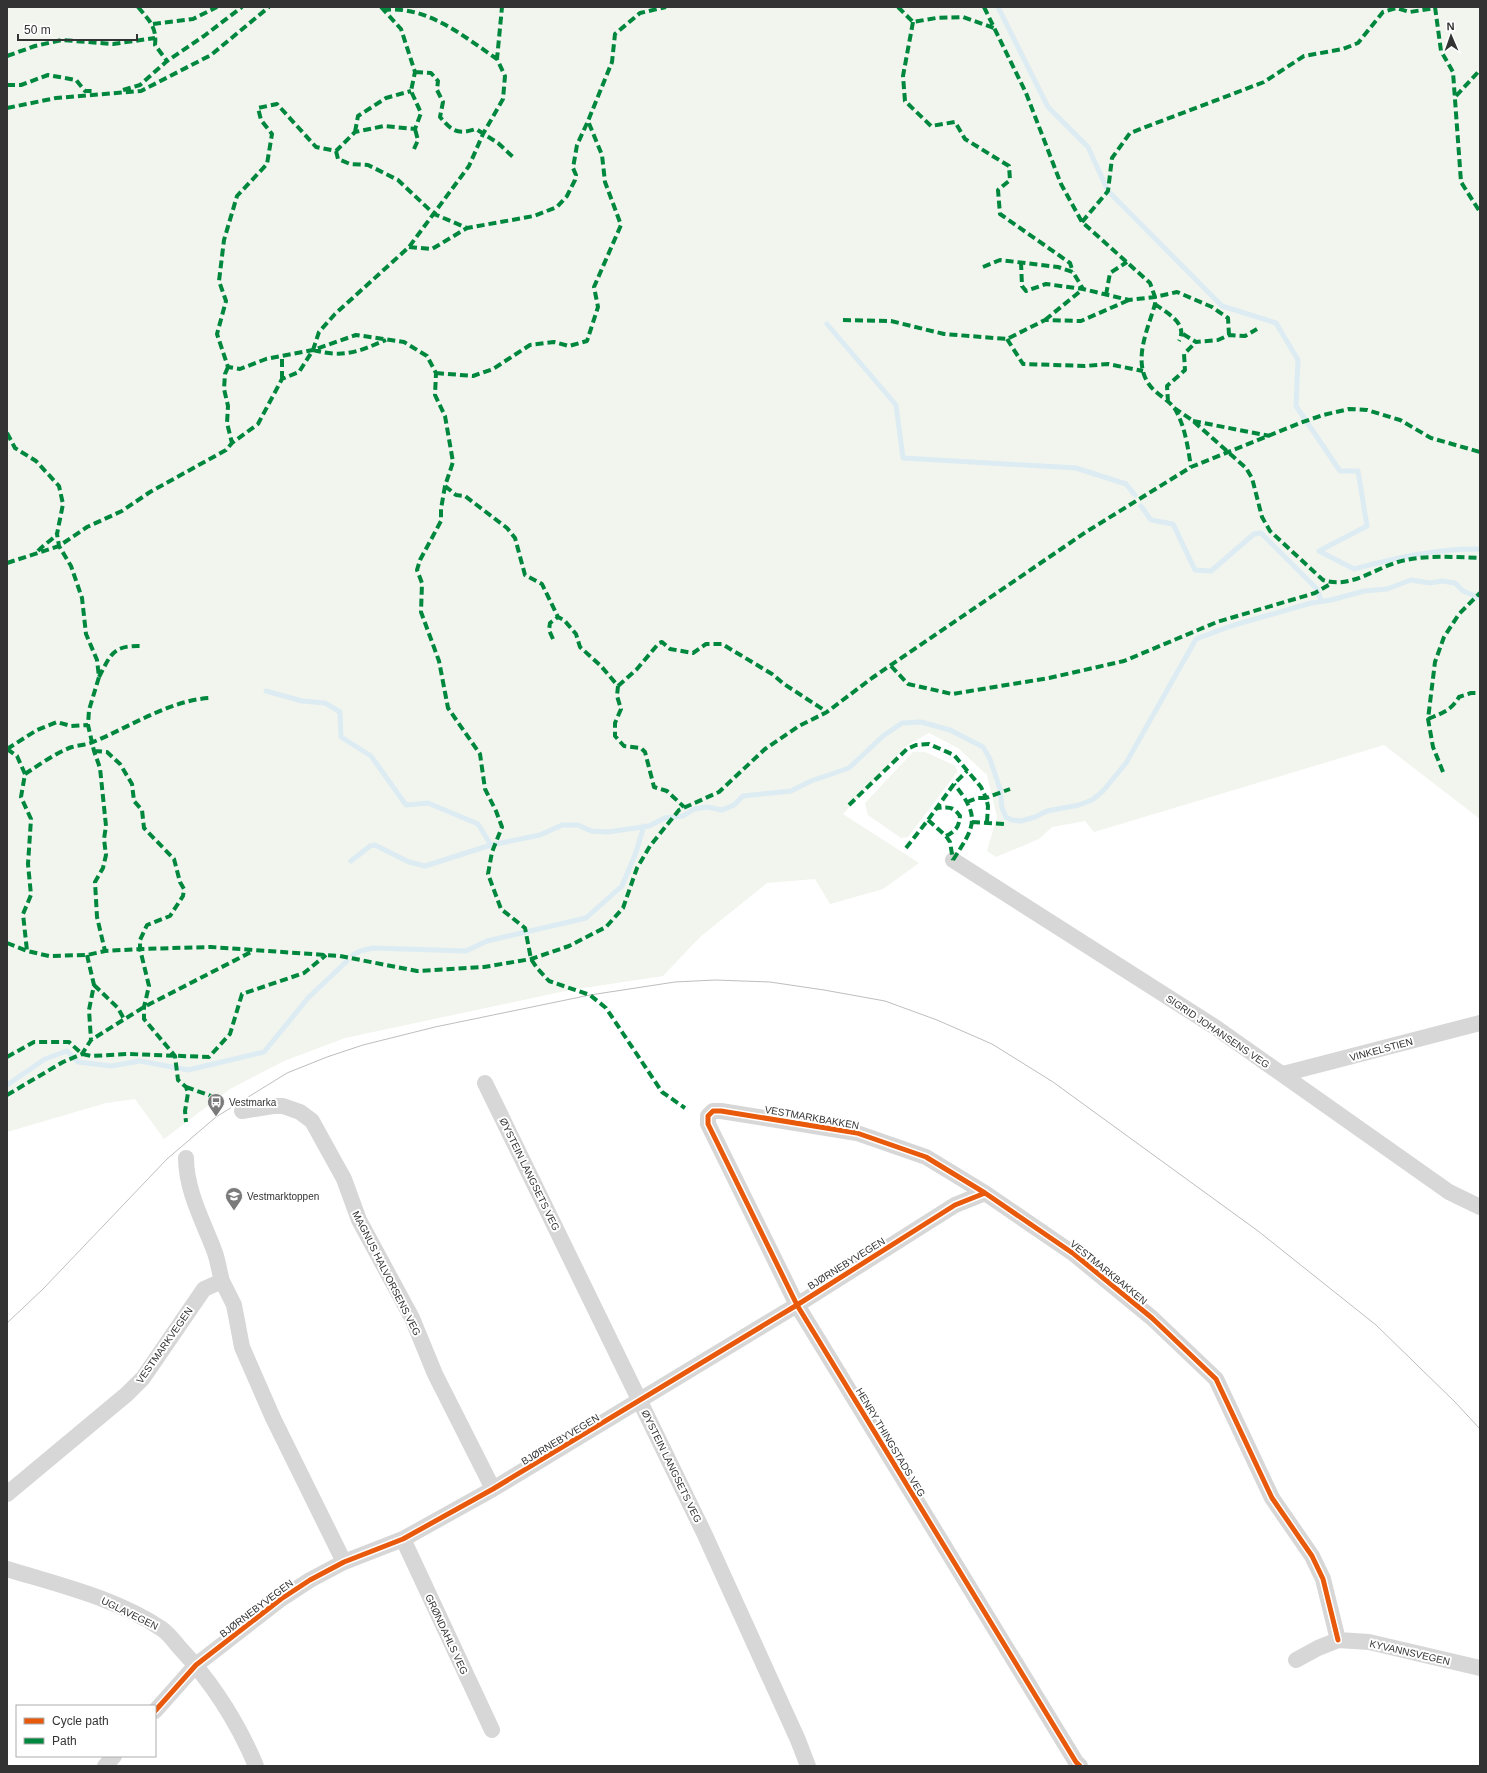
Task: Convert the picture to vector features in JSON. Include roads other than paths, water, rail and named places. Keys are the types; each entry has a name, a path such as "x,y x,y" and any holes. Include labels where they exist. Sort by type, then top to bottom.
{"street":[{"name":"SIGRID JOHANSENS VEG","path":"953,860 1215,1027 1449,1192 1480,1207"},
{"name":"VINKELSTIEN","path":"1283,1074 1480,1023"},
{"name":"ØYSTEIN LANGSETS VEG","path":"485,1083 707,1539 795,1733 808,1766"},
{"name":"MAGNUS HALVORSENS VEG","path":"242,1111 273,1106 283,1106 300,1112 312,1121 344,1179 359,1220 412,1318 435,1374 493,1489"},
{"name":"VESTMARKBAKKEN","path":"708,1116 713,1111 721,1111 857,1133 926,1157 985,1193 1074,1254 1152,1318 1216,1379 1272,1498 1315,1562 1323,1579 1338,1640"},
{"name":"HENRY THINGSTADS VEG","path":"708,1116 708,1124 797,1305 950,1558 1076,1762 1080,1766"},
{"path":"186,1158 186,1165 194,1199 214,1252 222,1281 234,1305 242,1347 267,1404 344,1562"},
{"name":"BJØRNEBYVEGEN","path":"156,1710 196,1665 281,1599 310,1580 344,1562 403,1539 493,1489 797,1305 955,1205 985,1193"},
{"name":"VESTMARKVEGEN","path":"7,1494 127,1394 143,1378 204,1289 222,1281"},
{"name":"GRØNDAHLS VEG","path":"403,1539 492,1730"},
{"name":"UGLAVEGEN","path":"7,1569 92,1595 126,1609 163,1630 196,1665 244,1737 256,1766"},
{"name":"KYVANNSVEGEN","path":"1296,1660 1318,1648 1338,1640 1369,1642 1480,1668"},
{"path":"105,1766 113,1757"}],"waterway":[{"path":"998,7 1048,107 1088,147 1108,191 1222,306 1276,323 1298,360 1296,406 1340,471 1358,471 1367,526 1319,551 1354,569 1432,552 1480,549"},
{"path":"827,324 896,405 903,458 1076,468 1126,484 1135,495"},
{"path":"1141,506 1151,520 1173,524 1195,570 1211,571 1254,534 1261,533 1317,589 1321,601"},
{"path":"266,691 302,701 325,703 340,712 341,737 371,756 406,805 428,803 478,824 491,845 540,835 562,825 578,825 591,831 608,832 649,826 665,818 683,816 694,809 707,807 722,810 734,805 743,796 791,791 811,781 849,768 883,736 902,723 921,722 950,730 983,747 990,759 1000,789 1002,808 1006,817 1012,820 1021,821 1035,817 1047,811 1079,805 1092,800 1103,791 1126,763 1196,639 1231,626 1311,603 1331,600 1364,591 1387,589 1411,580 1430,583 1442,581 1455,583 1463,591 1480,598"},
{"path":"353,955 360,951 373,948 466,951 487,941 586,918 622,886 635,855 644,826"},
{"path":"351,861 370,846 375,845 409,862 425,866 491,845"},
{"path":"7,1085 45,1059 67,1051 78,1062 111,1066 140,1061 188,1070 264,1052 308,998 347,961"}],"tram line":[{"path":"7,1323 43,1289 167,1159 216,1117 287,1073 363,1045 435,1027 590,995 675,982 715,980 770,982 885,1001 937,1020 992,1044 1053,1082 1258,1231 1376,1325 1455,1402 1480,1429"}],"place":[{"name":"Vestmarka","path":"216,1117"},
{"name":"Vestmarktoppen","path":"234,1211"}]}
